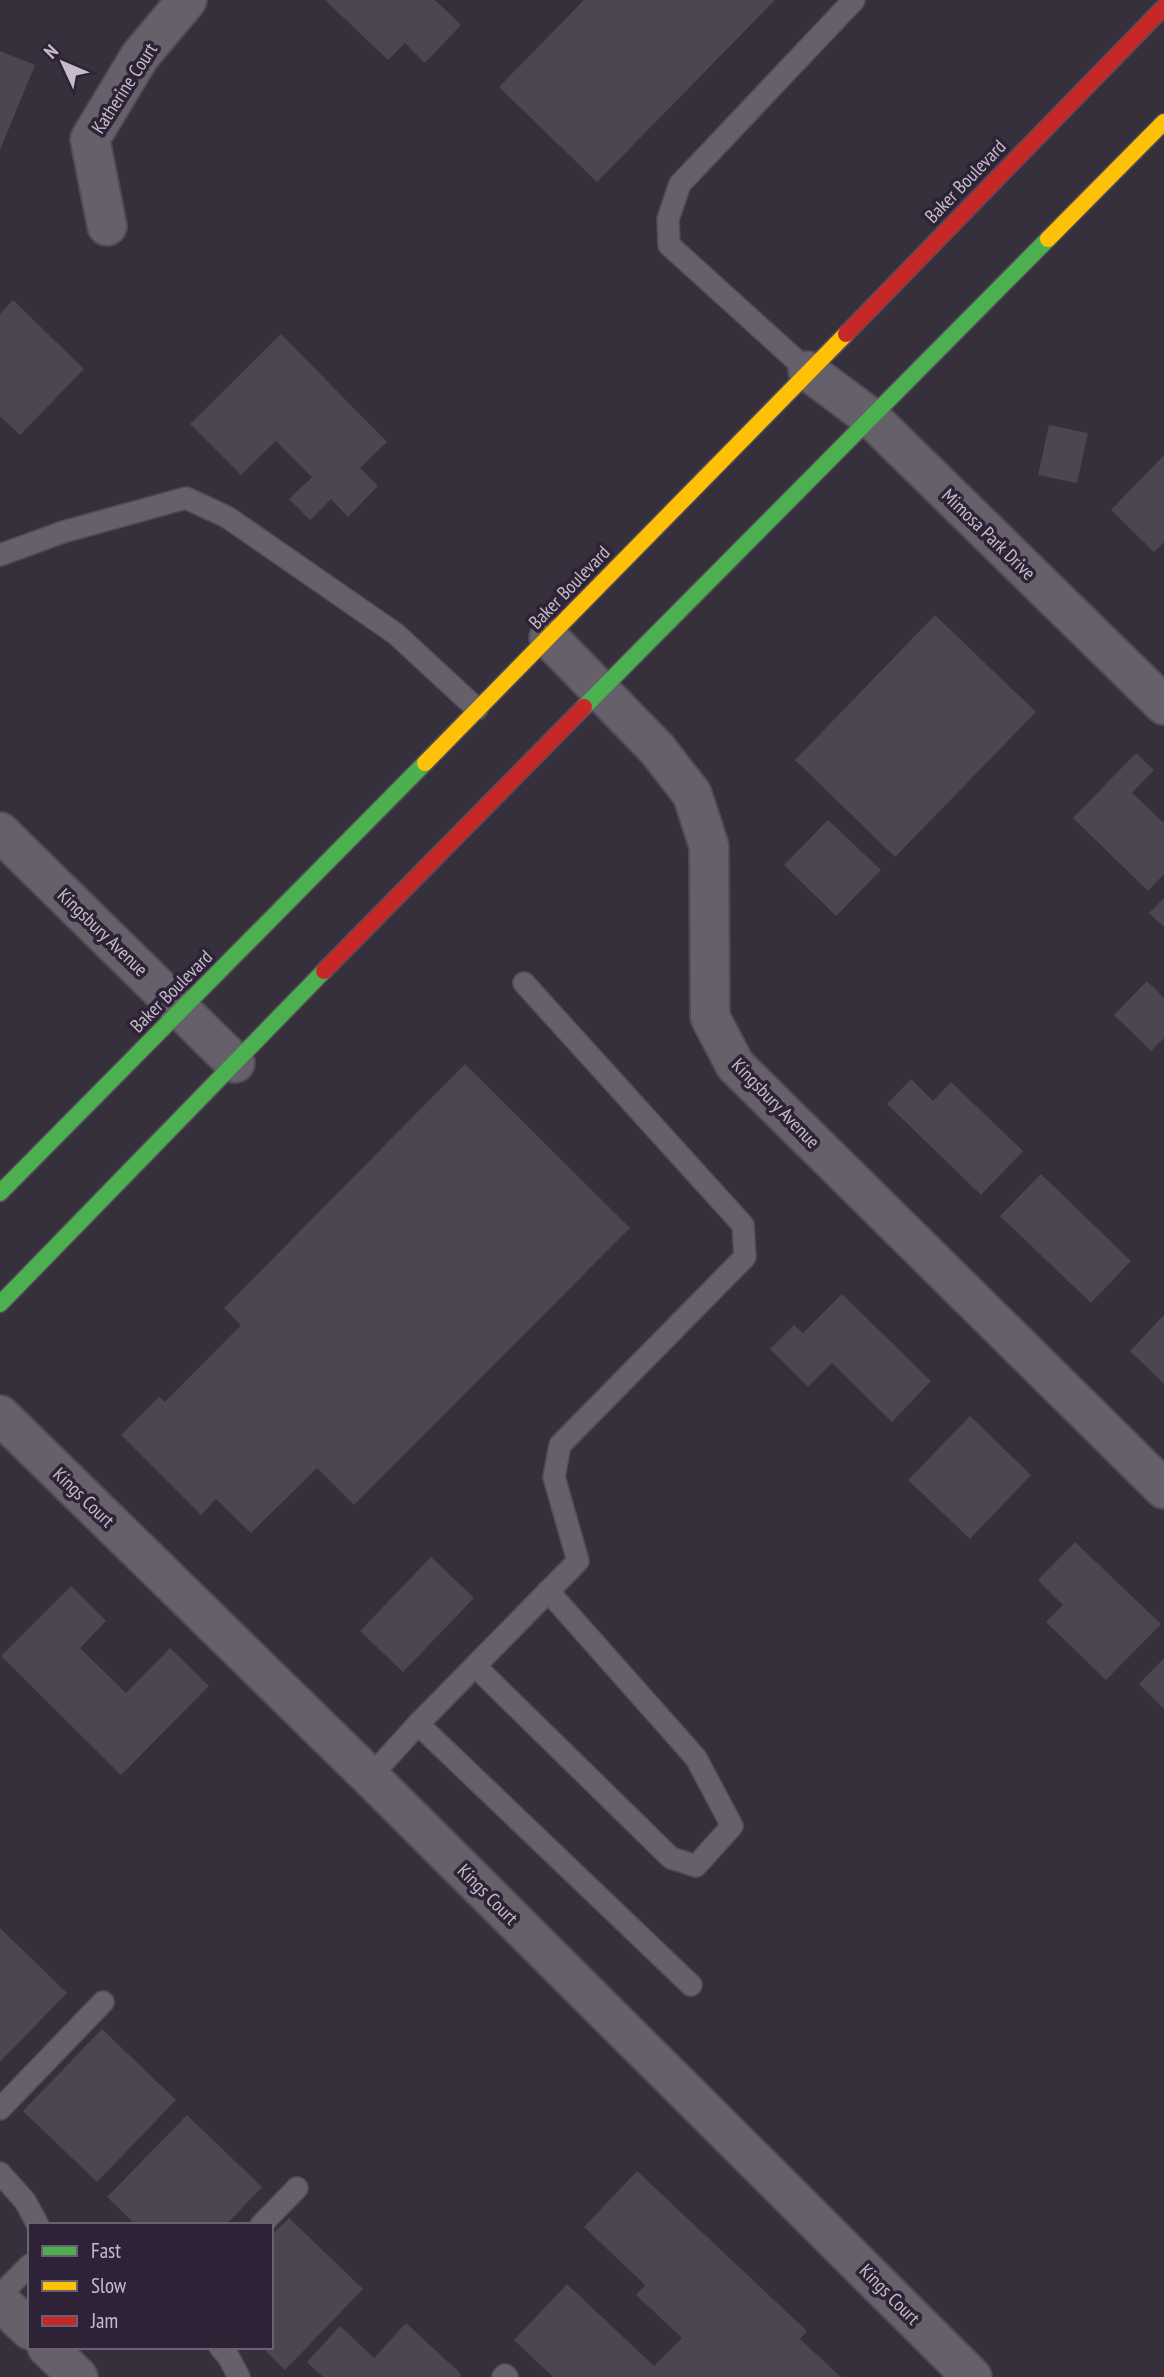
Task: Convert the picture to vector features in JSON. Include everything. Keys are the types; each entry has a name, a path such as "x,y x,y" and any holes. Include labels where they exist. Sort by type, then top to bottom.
{"main road":[{"name":"Baker Boulevard","path":"0,1193 549,638 1164,8"},
{"path":"0,1304 1164,122"}],"street":[{"name":"Katherine Court","path":"107,226 90,139 141,56 187,0"},
{"name":"Mimosa Park Drive","path":"808,371 871,418 1164,705"},
{"name":"Kingsbury Avenue","path":"549,638 657,749 692,794 709,846 710,1017 736,1065 1164,1489"},
{"name":"Kingsbury Avenue","path":"0,832 235,1063"},
{"name":"Kings Court","path":"0,1415 370,1777 972,2377"},
{"path":"0,2301 28,2328"}],"lane":[{"path":"808,371 669,245 668,219 680,184 853,0"},
{"path":"0,555 63,532 186,498 227,517 396,634 477,709"},
{"path":"370,1777 418,1724 578,1561 554,1477 560,1445 745,1257 743,1224 524,983"},
{"path":"475,1666 671,1858 695,1866 732,1826 696,1758 548,1591"},
{"path":"418,1724 691,1985"},
{"path":"0,2109 103,2002"},
{"path":"0,2173 25,2201 37,2223"},
{"path":"263,2223 297,2188"},
{"path":"0,2295 28,2267"},
{"path":"222,2349 239,2377"}],"building":[{"path":"325,0 435,0 461,25 425,63 405,43 388,60"},
{"path":"584,0 775,0 597,182 499,87"},
{"path":"0,51 35,65 0,150"},
{"path":"13,300 84,369 20,435 0,416 0,314"},
{"path":"281,334 387,442 360,468 378,486 348,517 331,499 310,520 289,499 312,477 276,441 241,475 190,424"},
{"path":"1049,425 1088,433 1077,483 1038,475"},
{"path":"1164,455 1164,542 1154,552 1111,510"},
{"path":"935,615 1036,712 895,857 795,760"},
{"path":"1136,753 1154,770 1132,793 1164,823 1164,874 1148,891 1073,818"},
{"path":"828,820 881,870 836,916 784,865"},
{"path":"1164,898 1164,927 1149,913"},
{"path":"1147,981 1164,998 1164,1038 1151,1051 1114,1015"},
{"path":"465,1064 630,1228 354,1505 317,1468 251,1533 216,1499 201,1515 121,1435 159,1397 165,1402 241,1325 224,1308"},
{"path":"911,1079 933,1101 951,1082 1023,1151 981,1195 887,1104"},
{"path":"1041,1174 1131,1261 1091,1303 1000,1216"},
{"path":"842,1294 931,1381 892,1422 832,1363 808,1387 770,1349 794,1325 803,1333"},
{"path":"1164,1315 1164,1384 1130,1351"},
{"path":"970,1416 1031,1475 970,1539 908,1480"},
{"path":"1075,1542 1161,1624 1106,1680 1046,1622 1063,1605 1038,1580"},
{"path":"431,1557 474,1598 403,1672 360,1631"},
{"path":"71,1586 106,1621 80,1648 126,1693 170,1648 209,1686 121,1775 1,1656"},
{"path":"1164,1658 1164,1709 1139,1684"},
{"path":"0,1928 67,1993 0,2062"},
{"path":"102,2029 176,2100 97,2182 23,2111"},
{"path":"187,2115 262,2187 228,2223 134,2223 107,2197"},
{"path":"637,2171 807,2331 800,2339 841,2377 553,2377 514,2340 567,2284 654,2366 682,2338 636,2295 645,2285 584,2227"},
{"path":"289,2218 363,2289 285,2370 264,2349 273,2349 273,2234"},
{"path":"406,2323 461,2374 459,2377 323,2377 307,2362 340,2326 374,2358"}],"traffic: fast":[{"path":"584,707 1048,239"},
{"path":"0,1193 425,763"},
{"path":"0,1304 324,971"}],"traffic: slow":[{"path":"1048,239 1164,122"},
{"path":"425,763 846,334"}],"traffic: jam":[{"path":"846,334 1164,7"},
{"path":"324,971 584,707"}]}
